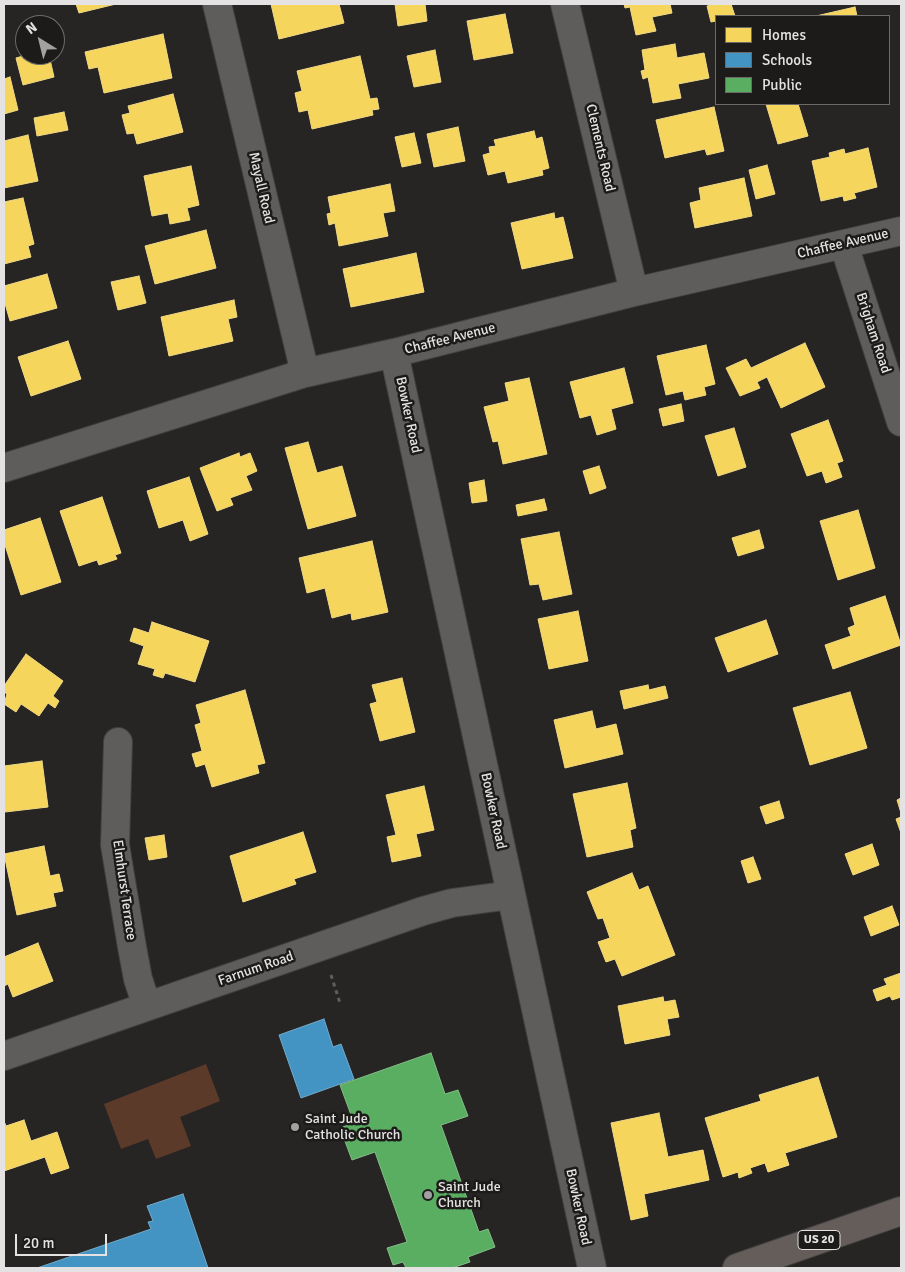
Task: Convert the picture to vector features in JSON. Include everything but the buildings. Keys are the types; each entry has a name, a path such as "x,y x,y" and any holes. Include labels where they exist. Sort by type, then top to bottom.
{"main road":[{"name":"US 20","path":"737,1268 901,1211"}],"street":[{"name":"Mayall Road","path":"217,4 305,373"},
{"name":"Clements Road","path":"565,4 634,292"},
{"name":"Chaffee Avenue","path":"4,468 305,373 394,353 634,292 901,231"},
{"name":"Brigham Road","path":"844,245 901,422"},
{"name":"Bowker Road","path":"394,353 592,1268"},
{"name":"Elmhurst Terrace","path":"118,742 115,845 138,979 148,1006"},
{"name":"Farnum Road","path":"4,1056 423,911 461,902 511,895"}],"path":[{"path":"330,973 340,1003"}],"shaded area":[{"path":"206,1064 220,1101 180,1117 191,1146 156,1159 148,1139 121,1149 104,1104"}],"place":[{"name":"Saint Jude Catholic Church","path":"295,1127"},
{"name":"Saint Jude Church","path":"428,1195"}]}
